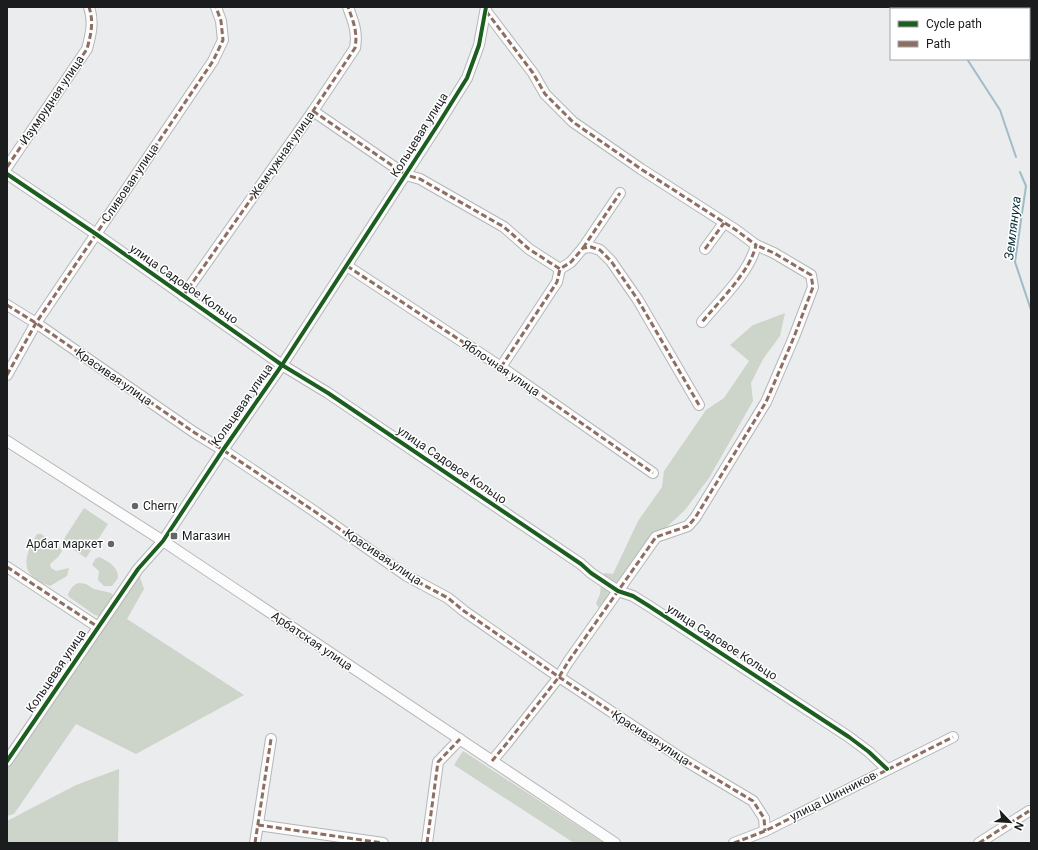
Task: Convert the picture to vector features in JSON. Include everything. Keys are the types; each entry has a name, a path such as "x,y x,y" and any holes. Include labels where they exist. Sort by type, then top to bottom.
{"street":[{"name":"Изумрудная улица","path":"7,167 87,49 91,35 92,18 89,7"},
{"name":"Сливовая улица","path":"7,375 36,323 213,61 223,40 221,21 216,7"},
{"name":"Жемчужная улица","path":"183,296 313,111 355,48 357,38 356,28 348,7"},
{"name":"Кольцевая улица","path":"8,756 138,569 163,541 223,450 282,365 406,175 467,78 479,46 486,9"},
{"name":"Кольцевая улица","path":"486,9 534,73 545,94 569,119 641,169 756,245 774,253 811,276 812,287 794,337 766,402 695,518 688,526 656,537 618,591"},
{"path":"313,111 406,175 420,179 504,227 529,249 560,269"},
{"name":"улица Садовое Кольцо","path":"7,174 96,234 282,365 372,422 581,564 591,573 618,591 633,596 649,606 849,737 869,752 887,769"},
{"path":"501,367 557,282 560,269 571,262 583,248 620,193"},
{"path":"705,249 724,223"},
{"path":"702,322 748,266 756,245"},
{"path":"583,248 591,247 600,250 611,261 638,300 699,405"},
{"name":"Яблочная улица","path":"347,266 501,367 653,474"},
{"name":"Красивая улица","path":"7,305 36,323 195,433 314,511 407,576 448,598 464,611 559,677 681,758 753,801 764,818 765,831"},
{"name":"Арбатская улица","path":"7,441 163,541 615,843"},
{"path":"7,567 98,627"},
{"path":"492,760 559,677 618,591"},
{"name":"улица Шинников","path":"734,843 765,831 954,737"},
{"path":"255,843 270,739"},
{"path":"427,843 438,762 460,739"},
{"path":"979,843 1029,811"},
{"path":"258,825 383,843"}],"shaded area":[{"path":"785,313 780,336 763,359 751,383 753,401 709,478 685,510 656,537 622,581 617,582 600,608 598,607 596,603 600,594 602,575 605,573 613,574 638,521 662,487 664,471 706,410 724,398 749,361 730,345 753,325"},
{"path":"84,508 108,524 86,558 62,542"},
{"path":"37,534 41,534 59,547 62,551 50,564 51,568 56,571 69,568 67,576 50,586 33,577 27,565 29,551"},
{"path":"99,557 115,567 118,578 112,586 104,586 98,580 99,571 92,565 95,559"},
{"path":"139,574 144,589 127,619 244,695 136,754 76,724 14,814 7,816 7,768"},
{"path":"79,583 86,584 94,589 111,593 113,596 108,607 99,616 95,615 69,597 68,595 71,589"},
{"path":"463,751 604,843 574,843 454,765"},
{"path":"119,769 118,843 7,843 7,821 76,785"}],"waterway":[{"name":"Землянуха","path":"968,60 1000,110 1016,157"},
{"name":"Землянуха","path":"1020,172 1026,186 1015,262 1031,310"}],"marked path":[{"path":"7,167 87,49 92,23 89,7"},
{"path":"7,375 36,323 213,61 223,40 221,21 216,7"},
{"path":"183,296 313,111 355,48 355,32 348,7"},
{"path":"486,11 533,73 545,94 573,122 641,169 736,230 756,245 753,255 741,275 702,322"},
{"path":"313,111 406,175 420,179 504,227 529,249 560,269 571,262 583,248 591,247 600,250 611,261 638,300 699,405"},
{"path":"583,248 620,193"},
{"path":"705,249 724,223"},
{"path":"492,761 559,677 656,537 688,526 695,518 766,402 794,337 813,287 811,275 774,253 756,245"},
{"path":"347,266 501,367 653,473"},
{"path":"501,367 557,282 560,269"},
{"path":"7,305 36,323 195,433 314,511 407,576 448,598 464,611 559,677 681,758 753,801 764,818 765,831"},
{"path":"7,567 98,627"},
{"path":"734,843 765,831 953,737"},
{"path":"255,843 271,739"},
{"path":"427,843 438,762 460,739"},
{"path":"979,843 1029,811"},
{"path":"258,825 383,843"}],"cycle path":[{"path":"7,761 138,569 163,541 223,450 282,365 437,126 467,78 479,45 486,7"},
{"path":"7,174 96,234 282,365 328,393 581,564 591,573 618,591 633,596 649,606 849,737 869,752 887,769"}],"place":[{"name":"Cherry","path":"135,506"},
{"name":"Магазин","path":"174,536"},
{"name":"Арбат маркет","path":"111,544"}]}
